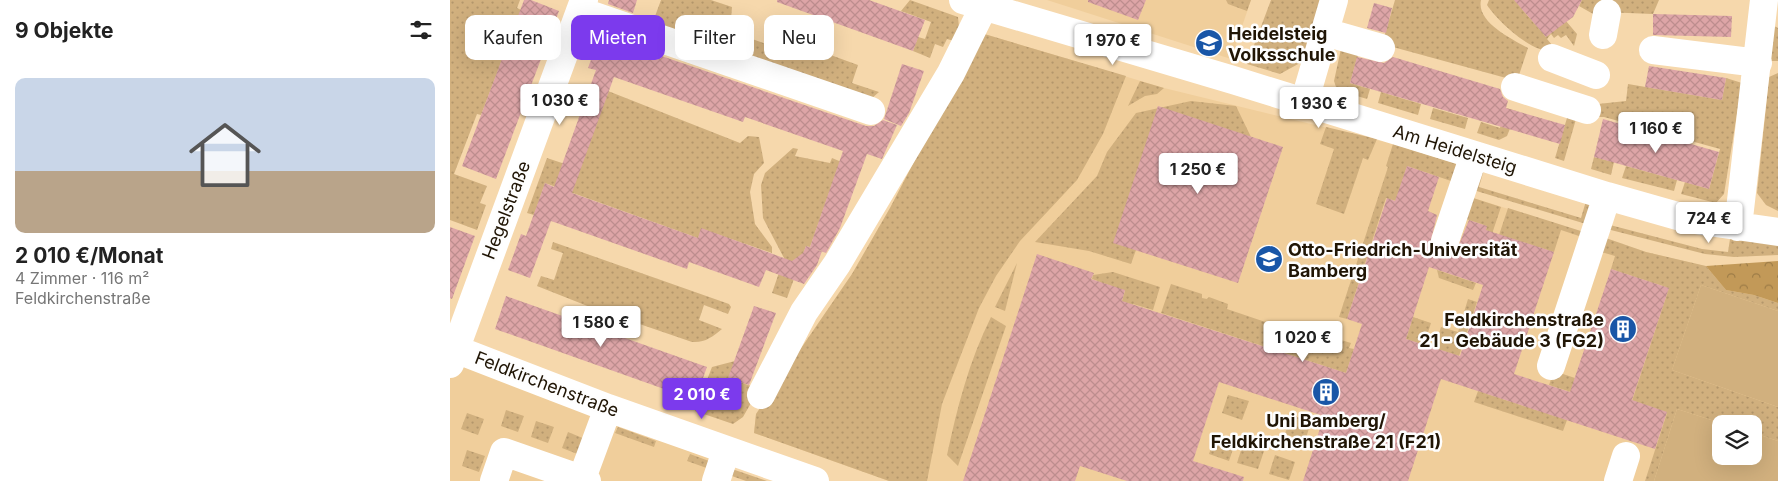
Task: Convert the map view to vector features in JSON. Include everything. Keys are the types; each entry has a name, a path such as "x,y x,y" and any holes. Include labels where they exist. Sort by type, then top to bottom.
{"street":[{"path":"1304,103 1334,0"},
{"path":"1738,228 1764,0"},
{"path":"761,395 804,312 837,264 951,73 974,3"},
{"name":"Am Heidelsteig","path":"974,3 1607,196 1688,218 1738,228 1778,232"},
{"path":"582,6 871,111"},
{"name":"Hegelstraße","path":"451,353 582,6"},
{"path":"1325,32 1380,48"},
{"path":"1653,50 1758,63"},
{"path":"1552,58 1596,75"},
{"path":"1515,87 1587,110"},
{"path":"1445,241 1474,155"},
{"path":"1551,366 1607,196"},
{"name":"Feldkirchenstraße","path":"451,353 814,481"},
{"path":"494,481 504,452 583,480 608,408"},
{"path":"716,481 726,451"}],"shaded area":[{"path":"450,0 520,0 517,8 521,10 519,15 465,15 465,60 502,60 481,115 477,114 454,174 487,186 480,203 486,205 477,230 450,220"},
{"path":"661,0 711,0 732,7 731,15 675,15 675,31 665,28 665,15 655,15"},
{"path":"910,0 958,17 960,37 954,41 947,39 943,47 935,44 930,58 913,51 918,37 925,39 931,22 901,11"},
{"name":"Heidelsteig Volksschule","path":"1047,0 1251,0 1231,59"},
{"path":"1226,0 1251,0 1247,11 1228,4"},
{"path":"1271,0 1321,0 1304,56 1300,63 1280,74 1247,64"},
{"path":"1395,0 1481,0 1481,8 1489,22 1505,35 1528,48 1517,81 1382,44"},
{"path":"1489,0 1519,0 1521,8 1546,37 1566,21 1577,34 1574,46 1566,35 1561,38 1558,35 1554,38 1551,34 1547,39 1558,52 1539,49 1518,37 1500,21 1487,5"},
{"path":"1582,0 1659,0 1653,14 1603,12 1602,19 1579,6"},
{"path":"1772,25 1778,28 1778,61 1769,61"},
{"name":"Otto-Friedrich-Universität Bamberg","path":"981,33 1164,88 1393,144 1457,164 1467,196 1646,252 1750,277 1778,278 1778,481 889,481 754,433 756,414 852,274 890,208"},
{"path":"981,33 1126,76 1103,134 1077,180 1020,241 996,276 979,308 942,404 927,481 889,481 754,433 756,414 852,274 890,208"},
{"path":"754,40 764,43 764,60 834,60 834,56 858,65 852,83 879,92 871,99 754,58"},
{"path":"1342,44 1360,48 1350,83 1370,89 1367,99 1337,90 1334,81"},
{"path":"1778,73 1778,211 1766,205 1757,193 1769,77"},
{"path":"1726,78 1742,83 1724,194 1716,203 1681,194 1685,182 1709,189 1720,149 1604,117 1595,117 1598,104 1626,101 1628,84 1722,100"},
{"path":"1140,81 1164,88 1157,94 1145,96 1128,106"},
{"path":"608,91 740,143 748,136 759,137 764,163 754,174 750,192 755,224 772,247 772,253 702,229 698,238 545,183 534,215 527,213 547,158 580,169"},
{"path":"1381,92 1421,104 1418,115 1378,103"},
{"path":"1191,101 1236,106 1251,137 1136,250 1131,264 1089,251 1035,242 1097,176 1107,152 1136,113"},
{"path":"1433,108 1468,118 1465,129 1430,119"},
{"path":"1506,108 1517,111 1507,136 1499,140 1477,133 1481,122 1500,128"},
{"path":"1567,118 1576,119 1564,161 1555,158"},
{"path":"1326,127 1377,139 1368,160 1363,158 1344,214 1316,204 1334,149 1320,144"},
{"path":"1393,144 1457,164 1451,181 1407,166 1396,201 1386,198 1347,319 1339,317 1388,167 1386,166"},
{"path":"793,148 798,149 795,156 830,163 832,158 851,166 838,167 810,247 806,246 787,298 772,293 784,258 763,218 761,185 765,173"},
{"path":"1594,157 1614,162 1611,175 1591,169"},
{"path":"1626,166 1677,180 1674,191 1622,178"},
{"path":"1475,171 1483,173 1479,187 1581,218 1586,201 1592,203 1586,224 1470,189"},
{"path":"1467,196 1501,207 1482,264 1476,262 1487,226 1460,217"},
{"path":"1508,208 1584,232 1582,237 1561,230 1554,252 1499,235"},
{"path":"1610,225 1702,249 1728,252 1730,239 1778,244 1778,255 1734,257 1705,254 1603,228"},
{"path":"1603,237 1646,252 1706,266 1726,290 1754,295 1778,303 1778,311 1701,285 1672,370 1778,407 1778,441 1762,436 1762,415 1712,415 1712,420 1677,409 1654,481 1645,481 1667,413 1632,401 1669,288 1611,269 1615,256 1598,251"},
{"path":"553,242 729,304 731,307 728,314 704,305 699,320 722,329 712,337 692,342 590,307 537,286 541,276 554,280 563,253 551,249"},
{"path":"1017,263 1005,311 995,307"},
{"path":"1437,270 1476,283 1473,290 1439,278"},
{"path":"1113,272 1160,287 1153,310 1133,304 1081,462 1125,291 1092,279 1093,275"},
{"path":"1171,284 1202,294 1202,298 1207,299 1209,297 1228,304 1227,309 1325,342 1328,336 1351,343 1349,348 1354,349 1346,373 1161,313"},
{"path":"1701,285 1778,311 1778,407 1672,370"},
{"path":"1468,299 1477,302 1459,356 1434,348 1441,327 1458,332"},
{"path":"991,317 1006,326 958,466 947,455 970,368"},
{"path":"1413,317 1431,323 1424,345 1406,339"},
{"path":"735,361 729,378 759,389 743,417 733,424 695,411 712,367"},
{"path":"454,363 726,465 720,481 450,481 450,376"},
{"path":"1554,371 1575,378 1571,392 1549,385"},
{"path":"1478,391 1567,420 1563,431 1474,402"},
{"path":"1228,395 1249,401 1242,420 1222,413"},
{"path":"1677,409 1712,420 1712,465 1762,465 1762,436 1778,441 1778,481 1654,481"},
{"path":"506,410 524,416 518,432 501,426"},
{"path":"467,413 484,419 478,435 461,429"},
{"path":"1291,415 1311,422 1305,441 1285,434"},
{"path":"536,421 554,427 548,443 531,437"},
{"path":"618,427 656,441 654,447 615,433"},
{"path":"568,432 585,439 580,455 562,448"},
{"path":"1215,436 1235,443 1229,461 1209,454"},
{"path":"1243,444 1264,451 1258,469 1237,463"},
{"path":"467,450 485,456 479,472 462,466"},
{"path":"690,454 717,464 715,471 687,461"},
{"path":"1275,455 1295,462 1289,480 1269,474"},
{"path":"732,469 767,481 746,481 729,475"}],"green space":[{"path":"1778,261 1778,303 1754,295 1726,290 1706,266"}],"building":[{"path":"524,0 531,0 559,11 558,15 518,15"},
{"path":"609,0 637,0 633,13 608,4"},
{"path":"777,0 869,0 925,20 913,51 834,23 834,15 813,15 777,2"},
{"path":"1088,0 1146,0 1138,20 1088,2"},
{"path":"1514,0 1582,0 1573,17 1546,37"},
{"path":"1374,3 1392,8 1386,33 1367,28"},
{"path":"1653,14 1732,16 1731,37 1653,35"},
{"path":"665,57 866,126 874,126 883,120 897,125 882,159 867,154 840,228 826,253 822,251 817,265 804,284 766,270 759,287 689,262 687,269 551,221 530,278 508,270 521,234 526,236 545,183 554,187 596,70 588,68 591,60 665,60","holes":["614,77 743,122 745,117 843,151 810,247 814,249 806,246 803,253 792,261 701,228 698,238 572,193"]},
{"path":"1357,57 1384,63 1393,57 1500,89 1503,97 1508,101 1506,108 1565,125 1560,144 1350,83"},
{"path":"502,60 541,60 496,179 462,166"},
{"path":"902,64 924,71 909,113 901,126 884,119"},
{"path":"1649,66 1726,78 1722,100 1645,87"},
{"path":"1158,106 1283,147 1238,283 1113,243"},
{"path":"1603,119 1719,152 1709,189 1594,157"},
{"path":"1407,166 1439,177 1428,211 1437,215 1430,244 1433,251 1440,256 1449,256 1456,252 1469,220 1487,226 1486,230 1554,252 1514,374 1570,392 1611,269 1669,288 1632,400 1667,412 1655,449 1441,379 1408,481 1303,481 1324,416 1219,382 1193,461 1244,477 1243,481 1127,481 1080,466 1075,481 963,481 1037,254 1094,273 1091,279 1125,290 1122,301 1346,373 1362,324 1347,319 1387,198 1395,201","holes":["1429,267 1483,285 1460,356 1406,339"]},
{"path":"450,227 475,236 452,299 450,298"},
{"path":"506,296 707,367 695,400 495,329"},
{"path":"754,306 776,313 749,385 728,378"}],"place":[{"name":"Heidelsteig Volksschule","path":"1209,43"},
{"name":"Otto-Friedrich-Universität Bamberg","path":"1269,259"},
{"name":"Feldkirchenstraße 21 - Gebäude 3 (FG2)","path":"1623,329"},
{"name":"Uni Bamberg/ Feldkirchenstraße 21 (F21)","path":"1326,392"}]}
